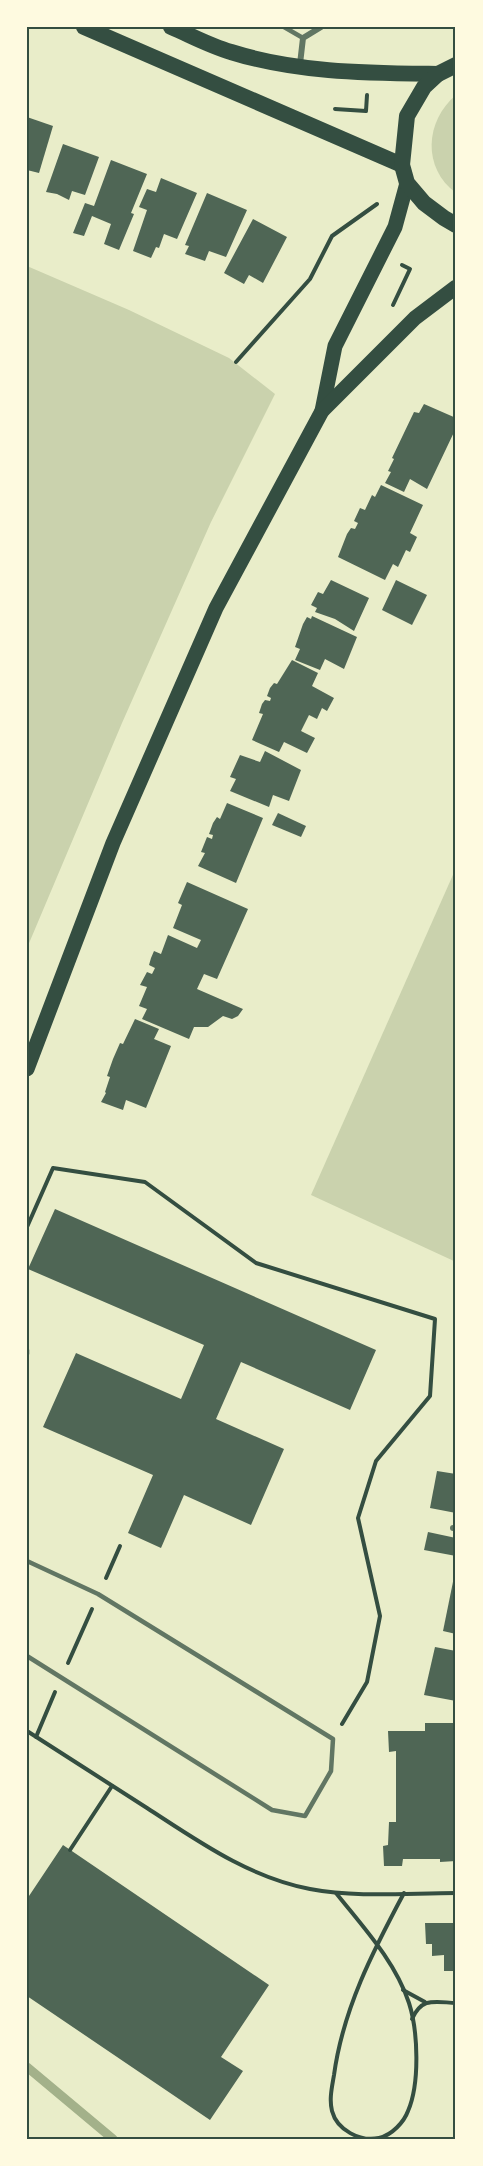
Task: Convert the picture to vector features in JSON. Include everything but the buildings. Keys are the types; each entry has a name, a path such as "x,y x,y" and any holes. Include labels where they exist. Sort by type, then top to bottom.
{"highway":[{"path":"84,27 402,165"},
{"path":"171,27 230,52 299,68 369,73 438,74"},
{"path":"456,65 438,74 424,87 407,116 402,165 407,183 424,204 456,225"}],"main road":[{"path":"322,411 335,346 395,227 407,183"},
{"path":"27,1069 113,843 216,608 322,411 414,318 456,287"}],"street":[{"path":"299,68 303,38 321,27"}],"lane":[{"path":"284,27 303,38"},
{"path":"27,1561 98,1594 333,1739 330,1771 305,1816 272,1810 27,1656"}],"path":[{"path":"323,132 333,109 366,111 369,73"},
{"path":"236,362 310,279 332,236 407,183"},
{"path":"382,255 410,269 388,316 398,334"},
{"path":"27,1227 52,1168 145,1182 256,1263 435,1319 430,1396 376,1461 358,1518 380,1617 367,1682 333,1739"},
{"path":"36,1737 120,1546"},
{"path":"27,1731 234,1863 284,1882 336,1893 456,1893"},
{"path":"70,1850 112,1786"},
{"path":"336,1893 377,1944 409,2004 416,2044 416,2086 408,2112 397,2129 379,2138 360,2137 339,2124 332,2111 331,2097 336,2059 346,2018 360,1978 377,1944 405,1893"},
{"path":"401,1989 426,2002 456,2002"},
{"path":"411,2020 416,2010 426,2002"}],"green space":[{"path":"456,95 456,193 437,171 432,144 433,131 438,118"},
{"path":"27,266 129,310 229,358 275,394 211,522 122,723 27,948"},
{"path":"456,868 456,1262 311,1195"}],"waterway":[{"path":"27,2067 113,2139"}]}
